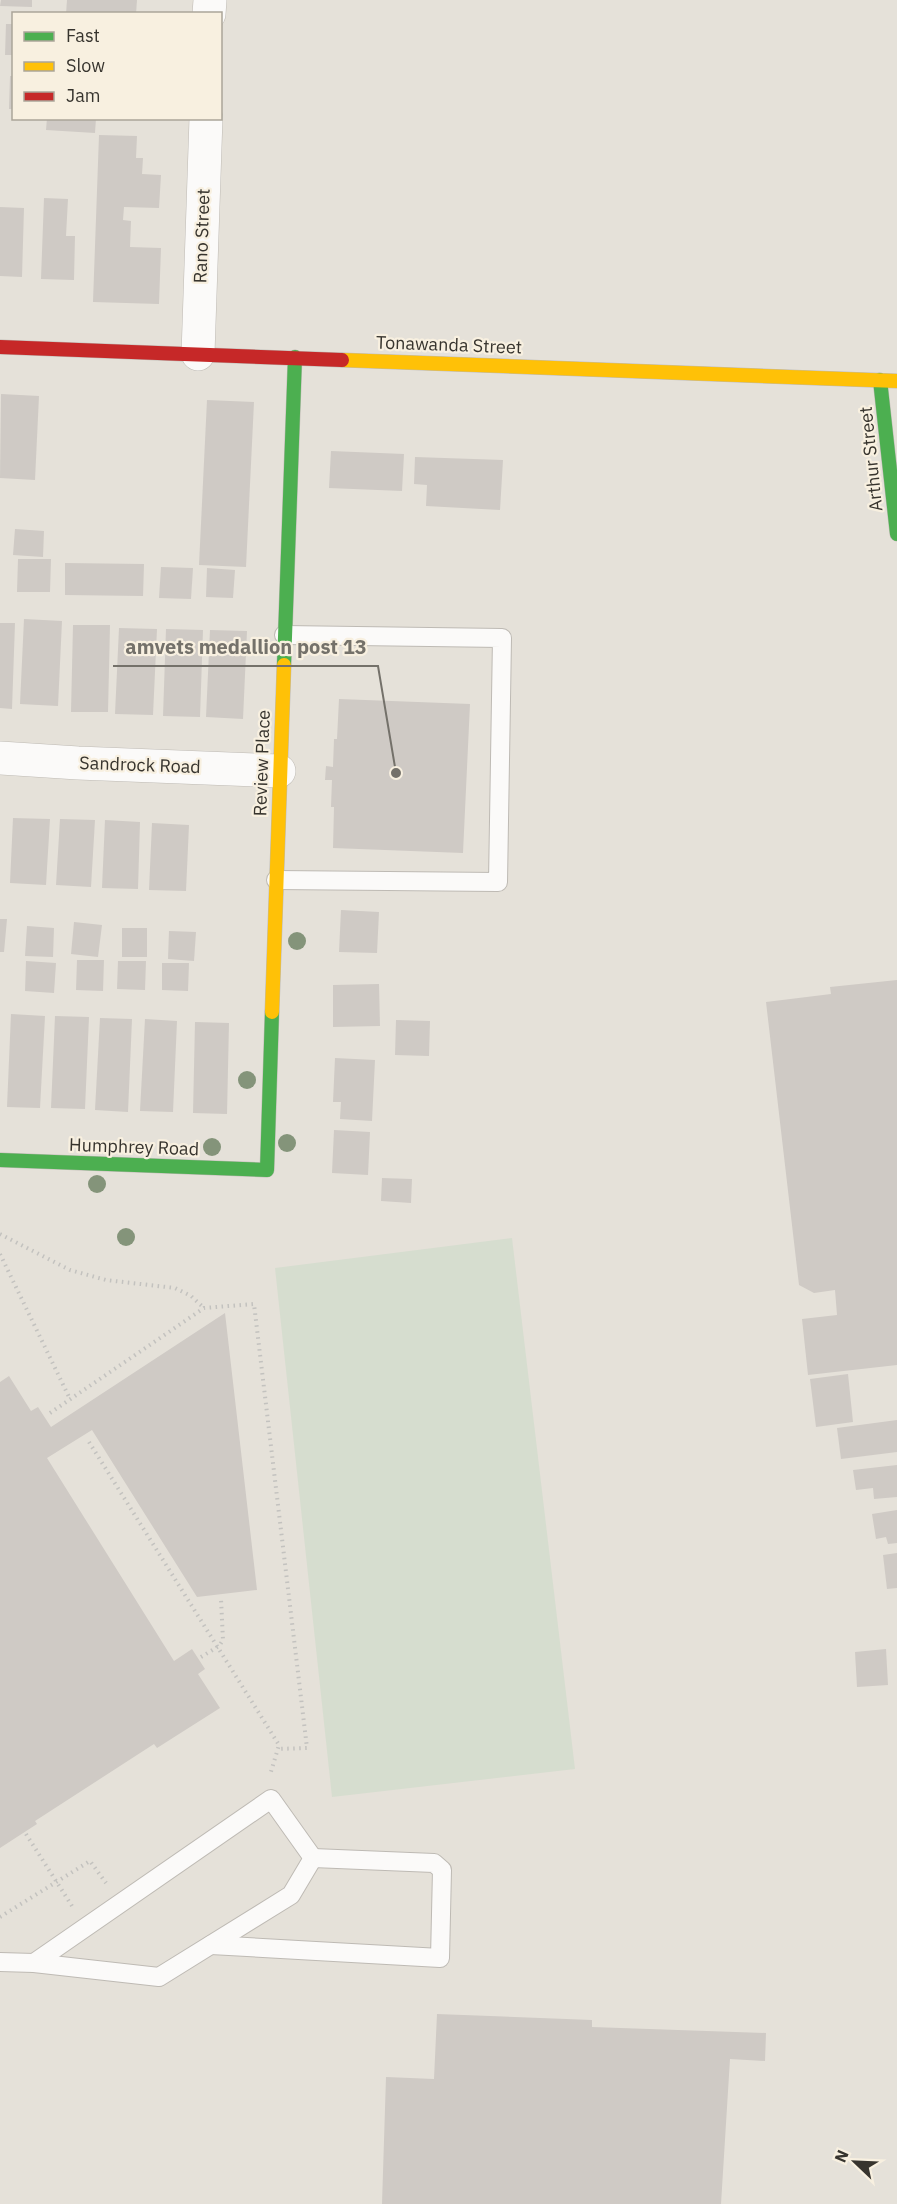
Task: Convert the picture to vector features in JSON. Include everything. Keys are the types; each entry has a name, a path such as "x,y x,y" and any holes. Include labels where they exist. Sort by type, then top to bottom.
{"street":[{"name":"Rano Street","path":"198,354 206,120"},
{"name":"Tonawanda Street","path":"0,346 897,381"},
{"name":"Review Place","path":"267,1170 295,357"},
{"name":"Arthur Street","path":"880,380 897,534"},
{"name":"Sandrock Road","path":"0,758 279,771"},
{"name":"Humphrey Road","path":"0,1160 267,1170"}],"lane":[{"path":"276,880 498,882 502,638 284,635"},
{"path":"33,1963 271,1799 313,1858"},
{"path":"211,1945 440,1958 442,1870 438,1865 313,1858"},
{"path":"0,1962 33,1963 159,1977 291,1895 313,1858"}],"path":[{"path":"0,1233 70,1270 106,1280 175,1288 191,1296 204,1308"},
{"path":"0,1254 70,1399"},
{"path":"50,1413 204,1308 254,1304 307,1748 277,1749"},
{"path":"89,1442 279,1744 268,1785"},
{"path":"201,1657 219,1646 223,1640 221,1599"},
{"path":"26,1834 74,1910"},
{"path":"0,1917 90,1861 109,1888"}],"shaded area":[{"path":"512,1238 575,1769 332,1797 275,1268"}],"building":[{"path":"1,0 32,0 32,7 0,6"},
{"path":"67,0 137,0 136,12 66,12"},
{"path":"6,24 12,24 12,55 5,55"},
{"path":"10,76 12,76 12,109 9,109"},
{"path":"47,120 96,120 95,133 46,130"},
{"path":"99,135 137,136 136,158 143,158 142,174 161,175 159,208 124,207 123,220 131,221 130,247 161,248 159,304 93,302"},
{"path":"44,198 68,199 66,236 75,236 74,280 41,279"},
{"path":"0,207 24,208 22,277 0,276"},
{"path":"1,394 39,396 35,480 0,478"},
{"path":"207,400 254,402 246,567 199,565"},
{"path":"331,451 404,454 402,491 329,488"},
{"path":"415,457 503,460 500,510 426,506 427,485 414,484"},
{"path":"15,529 44,531 43,557 13,555"},
{"path":"18,559 51,559 50,592 17,592"},
{"path":"65,563 144,564 143,596 65,595"},
{"path":"161,567 193,568 191,599 159,598"},
{"path":"207,568 235,570 233,598 206,597"},
{"path":"24,619 62,621 58,706 20,704"},
{"path":"0,623 15,623 12,709 0,708"},
{"path":"73,625 110,625 108,712 71,712"},
{"path":"119,628 157,629 153,715 115,714"},
{"path":"166,629 203,630 200,717 163,716"},
{"path":"210,630 247,631 243,719 206,717"},
{"path":"339,699 470,704 463,853 333,848 332,780 325,780 326,766 333,767"},
{"path":"13,818 50,819 46,885 10,883"},
{"path":"60,819 95,820 91,887 56,885"},
{"path":"105,820 140,822 138,889 102,888"},
{"path":"152,823 189,825 186,891 149,890"},
{"path":"341,910 379,912 377,953 339,952"},
{"path":"0,919 7,919 4,952 0,952"},
{"path":"74,922 102,925 98,957 71,954"},
{"path":"27,926 54,928 53,957 25,956"},
{"path":"122,928 147,928 147,957 122,957"},
{"path":"169,931 196,932 194,961 168,959"},
{"path":"77,960 104,960 103,991 76,990"},
{"path":"26,961 56,963 54,993 25,991"},
{"path":"118,961 146,961 145,990 117,989"},
{"path":"162,963 189,963 188,991 162,990"},
{"path":"897,980 897,1365 808,1375 802,1319 837,1315 835,1290 814,1293 799,1285 766,1002 831,994 830,987"},
{"path":"379,984 380,1026 333,1027 333,985"},
{"path":"11,1014 45,1016 40,1108 7,1107"},
{"path":"55,1016 89,1017 85,1109 51,1108"},
{"path":"100,1018 132,1019 128,1112 95,1110"},
{"path":"145,1019 177,1021 173,1112 140,1111"},
{"path":"396,1020 430,1021 429,1056 395,1055"},
{"path":"195,1022 229,1023 227,1114 193,1113"},
{"path":"335,1058 375,1060 372,1121 340,1119 341,1102 333,1102"},
{"path":"334,1130 370,1132 368,1175 332,1173"},
{"path":"382,1178 412,1179 411,1203 381,1201"},
{"path":"225,1313 257,1590 197,1597 92,1430 47,1458 174,1661 192,1649 205,1669 198,1674 220,1708 157,1748 154,1744 35,1821 37,1824 0,1848 0,1382 9,1376 31,1411 38,1407 51,1427"},
{"path":"848,1374 853,1422 816,1427 810,1379"},
{"path":"897,1420 897,1452 841,1459 837,1428"},
{"path":"897,1465 897,1497 874,1499 873,1488 856,1490 853,1470"},
{"path":"897,1510 897,1543 888,1544 886,1537 876,1539 872,1514"},
{"path":"897,1553 897,1588 887,1589 883,1555"},
{"path":"886,1649 888,1685 857,1687 855,1652"},
{"path":"437,2014 592,2020 592,2027 766,2033 765,2061 730,2059 721,2204 382,2204 386,2077 434,2079"}],"traffic: fast":[{"path":"284,665 295,357"},
{"path":"880,380 897,534"},
{"path":"0,1160 267,1170 272,1012"}],"traffic: slow":[{"path":"342,360 897,381"},
{"path":"272,1012 284,665"}],"traffic: jam":[{"path":"0,347 342,360"}],"place":[{"name":"amvets medallion post 13","path":"396,773"}]}
